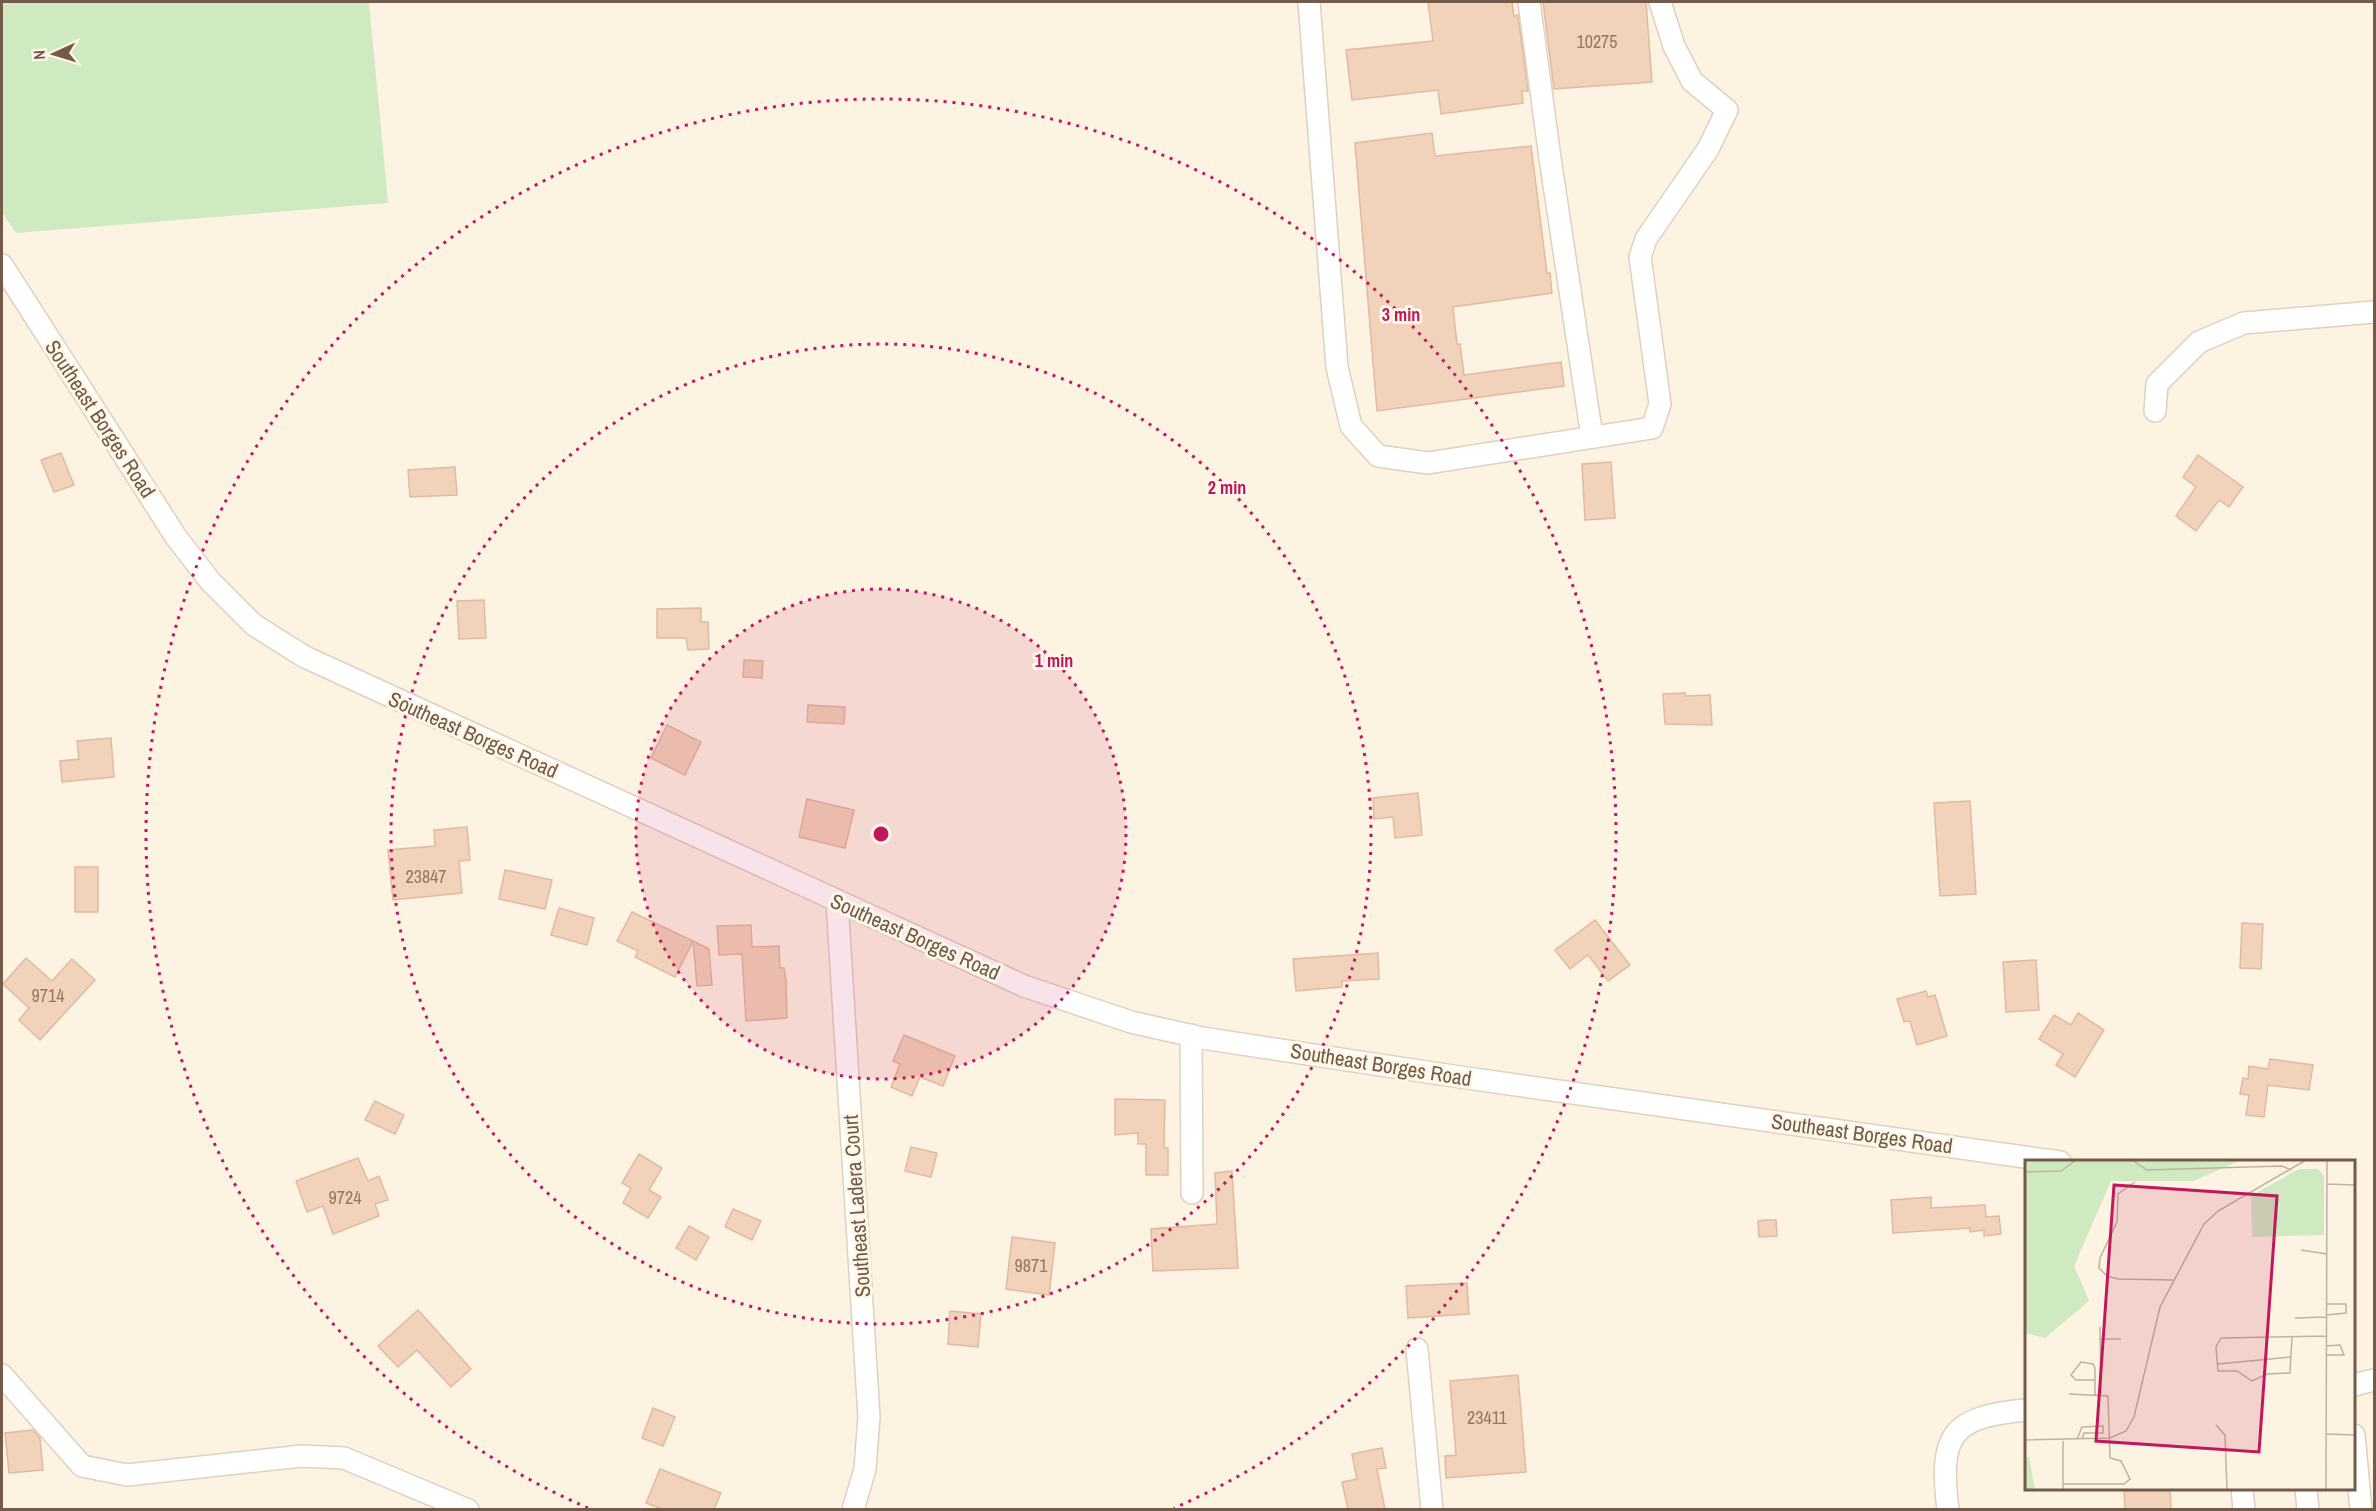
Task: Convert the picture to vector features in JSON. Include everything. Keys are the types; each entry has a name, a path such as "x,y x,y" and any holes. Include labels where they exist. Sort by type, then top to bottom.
{"street":[{"path":"1309,2 1337,366 1351,426 1378,456 1428,463 1652,428 1660,404 1640,256 1646,239 1708,149 1727,110 1692,81 1674,46 1660,2"},
{"path":"1529,2 1551,170 1592,437"},
{"name":"Southeast Borges Road","path":"2,265 176,537 210,581 254,625 315,662 1057,999 1131,1022 1191,1035 1460,1077 2053,1160"},
{"path":"2155,411 2157,384 2199,342 2244,323 2374,312"},
{"name":"Southeast Ladera Court","path":"837,901 869,1417 865,1469 853,1509"},
{"path":"1191,1035 1192,1193"},
{"path":"1417,1349 1432,1509"},
{"path":"2,1375 82,1466 99,1471 127,1475 302,1456 344,1458 468,1509"},
{"path":"2355,1385 2374,1380"},
{"path":"1943,1505 1946,1463 1952,1436 1971,1420 2025,1410"},
{"path":"2355,1446 2361,1509"},
{"path":"2242,1490 2244,1509"},
{"path":"2306,1490 2308,1509"}],"green space":[{"path":"2,2 369,2 388,203 16,233 2,212"}],"building":[{"path":"1428,2 1512,2 1514,16 1518,15 1528,91 1522,91 1523,103 1441,114 1438,90 1352,100 1346,50 1433,41"},
{"path":"1543,2 1646,2 1652,82 1554,89"},
{"path":"1432,133 1435,156 1531,146 1547,273 1550,273 1552,293 1453,307 1457,344 1460,344 1464,375 1561,362 1564,386 1377,411 1355,143"},
{"path":"61,453 74,485 54,492 41,460"},
{"path":"2198,455 2243,487 2229,507 2219,500 2196,531 2176,516 2196,487 2183,477"},
{"path":"1611,462 1615,518 1585,520 1582,464"},
{"path":"455,467 457,495 410,497 408,470"},
{"path":"484,600 486,638 459,639 457,601"},
{"path":"701,608 701,622 708,622 709,649 688,650 686,638 657,638 657,609"},
{"path":"744,660 763,661 762,678 743,677"},
{"path":"1685,693 1685,696 1710,695 1712,725 1665,724 1663,694"},
{"path":"808,705 845,707 844,724 807,722"},
{"path":"667,725 701,742 685,775 651,758"},
{"path":"111,738 114,777 62,782 60,761 79,759 77,741"},
{"path":"1418,793 1422,835 1395,838 1393,817 1374,819 1373,798"},
{"path":"807,799 854,810 845,848 799,837"},
{"path":"1970,801 1976,894 1940,896 1934,803"},
{"path":"467,827 470,860 459,861 462,893 393,900 388,850 435,846 434,830"},
{"path":"75,867 98,867 98,912 75,912"},
{"path":"505,870 552,880 545,909 499,899"},
{"path":"559,908 594,918 587,945 551,935"},
{"path":"632,912 693,941 675,977 635,957 638,951 617,941"},
{"path":"1595,920 1630,965 1608,981 1588,955 1570,969 1555,950"},
{"path":"2242,923 2263,924 2261,969 2240,968"},
{"path":"751,925 752,947 779,946 780,968 784,968 786,980 787,1018 746,1021 742,954 719,955 717,926"},
{"path":"693,941 709,949 712,985 697,986"},
{"path":"1378,953 1379,979 1342,981 1342,987 1296,991 1293,959"},
{"path":"26,958 52,981 72,959 95,980 40,1040 19,1020 29,1008 3,984"},
{"path":"2036,960 2039,1010 2006,1012 2003,962"},
{"path":"1926,991 1928,997 1935,995 1947,1036 1917,1045 1910,1021 1904,1022 1897,999"},
{"path":"2078,1013 2104,1030 2075,1077 2056,1065 2063,1054 2039,1039 2054,1015 2071,1025"},
{"path":"904,1035 955,1056 943,1086 920,1077 912,1096 891,1087 900,1064 893,1061"},
{"path":"2270,1059 2313,1065 2309,1090 2268,1085 2264,1117 2246,1115 2249,1095 2240,1094 2243,1078 2248,1079 2249,1066 2268,1069"},
{"path":"1115,1099 1165,1100 1164,1148 1168,1148 1168,1175 1146,1175 1146,1144 1138,1144 1138,1133 1115,1135"},
{"path":"375,1101 404,1115 395,1134 365,1120"},
{"path":"911,1147 937,1153 931,1177 905,1171"},
{"path":"639,1154 662,1168 649,1190 661,1197 648,1218 623,1203 631,1188 622,1183"},
{"path":"358,1158 368,1181 379,1176 388,1200 375,1204 379,1216 333,1234 323,1206 307,1212 296,1181"},
{"path":"1232,1171 1238,1268 1153,1271 1151,1229 1217,1224 1215,1173"},
{"path":"1931,1197 1931,1208 1985,1205 1986,1217 1999,1216 2001,1234 1984,1236 1984,1230 1970,1232 1970,1228 1893,1233 1891,1200"},
{"path":"733,1209 761,1221 752,1240 725,1227"},
{"path":"1776,1220 1777,1236 1759,1237 1758,1221"},
{"path":"689,1226 709,1237 696,1260 676,1248"},
{"path":"1012,1237 1055,1243 1049,1295 1006,1289"},
{"path":"1467,1283 1469,1314 1408,1318 1406,1286"},
{"path":"418,1310 471,1369 451,1387 417,1350 398,1367 378,1346"},
{"path":"950,1311 981,1314 978,1347 948,1344"},
{"path":"1518,1375 1526,1472 1446,1478 1445,1456 1456,1455 1450,1381"},
{"path":"653,1408 675,1417 663,1446 642,1438"},
{"path":"33,1430 40,1438 43,1470 9,1473 5,1433"},
{"path":"1382,1448 1386,1468 1377,1469 1385,1509 1348,1509 1342,1482 1357,1479 1352,1454"},
{"path":"660,1469 721,1493 714,1509 662,1509 646,1503"},
{"path":"2124,1490 2170,1490 2171,1509 2125,1509"}]}
